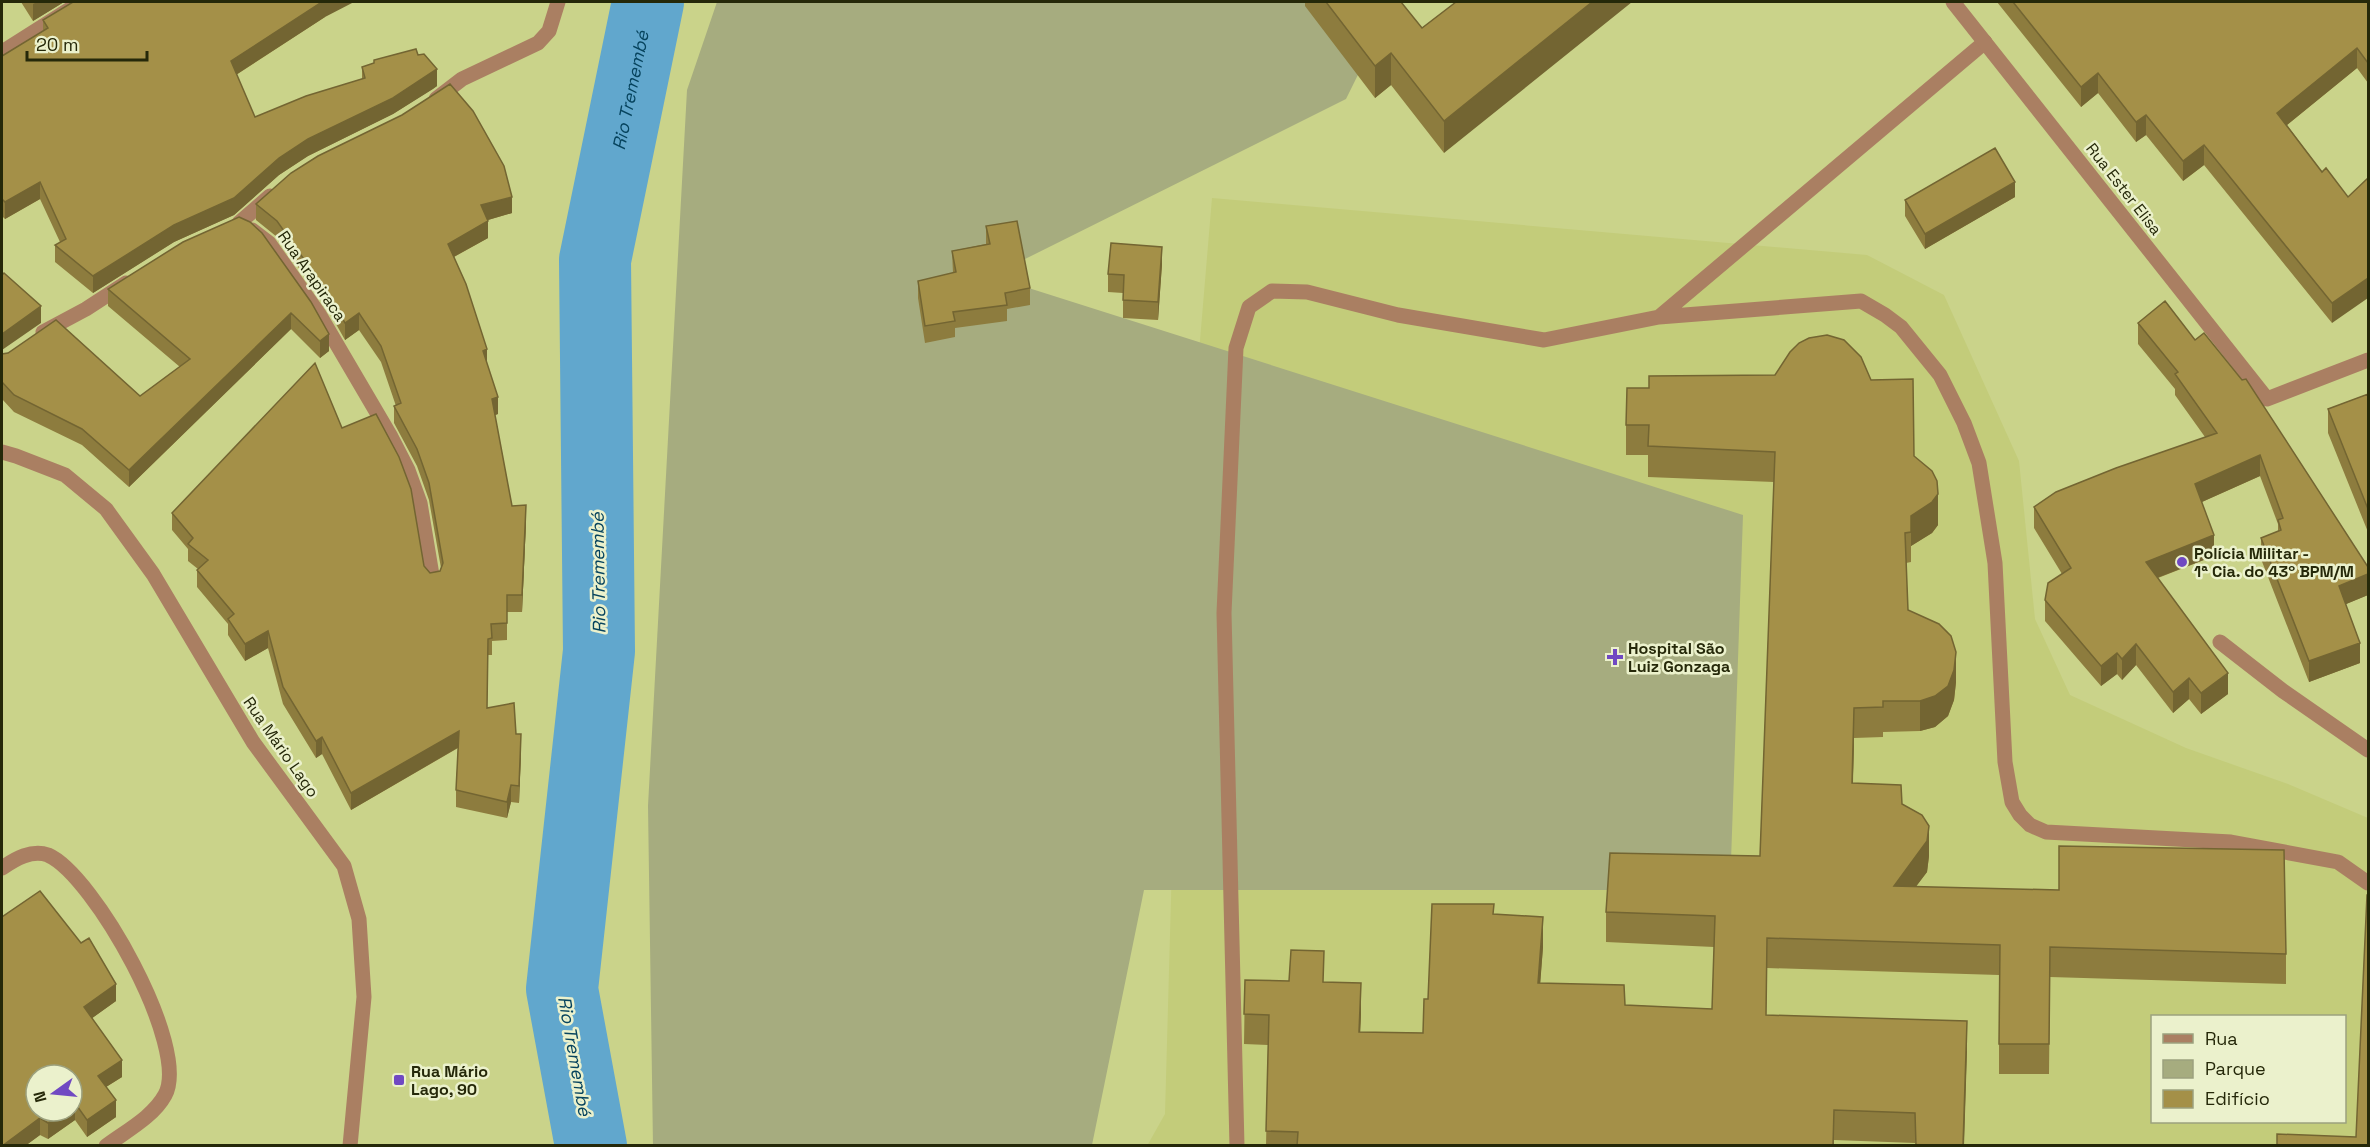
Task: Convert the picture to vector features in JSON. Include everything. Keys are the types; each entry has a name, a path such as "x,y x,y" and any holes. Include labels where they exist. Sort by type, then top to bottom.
{"street":[{"path":"2,50 81,2"},
{"path":"425,107 462,79 538,43 549,31 558,2"},
{"name":"Rua Ester Elisa","path":"1953,2 2266,399 2368,360"},
{"path":"1659,317 1984,42"},
{"name":"Rua Arapiraca","path":"278,189 234,225 256,231 269,243 319,314 390,435 408,470 420,503 433,581"},
{"path":"27,342 86,309 140,274"},
{"path":"1237,1146 1224,613 1236,348 1249,307 1272,291 1307,292 1398,315 1544,340 1659,317 1861,301 1901,327 1940,375 1964,423 1979,463 1995,563 2006,762 2012,802 2020,815 2030,825 2046,832 2231,842 2338,862 2368,883"},
{"name":"Rua Mário Lago","path":"2,453 16,456 65,476 106,509 153,574 253,742 344,866 359,919 363,997 350,1146"},
{"path":"2220,642 2283,691 2368,750"},
{"path":"2,868 32,852 47,855 66,867 110,922 146,989 168,1048 171,1079 165,1095 149,1114 106,1146"}],"shaded area":[{"name":"Hospital São Luiz Gonzaga","path":"1212,198 1867,255 1944,295 2019,461 2035,619 2070,695 2186,748 2288,784 2368,818 2368,1145 1147,1146 1165,1114 1180,578"}],"green space":[{"path":"717,2 1394,2 1346,99 991,276 1743,515 1730,890 1144,890 1092,1145 653,1146 648,806 687,90"}],"building":[{"path":"73,2 322,2 231,61 255,117 306,96 365,78 362,67 374,63 374,60 416,49 418,55 424,54 437,69 393,98 308,139 279,158 234,198 174,225 93,276 55,245 66,239 40,182 5,202 2,199 2,56 48,28 43,20"},
{"path":"1326,2 1401,2 1422,28 1456,2 1592,2 1444,121 1391,53 1375,66"},
{"path":"2013,2 2368,2 2368,63 2357,48 2277,113 2322,172 2326,168 2348,197 2368,178 2368,278 2332,303 2204,145 2183,161 2146,115 2136,122 2098,73 2081,87"},
{"path":"450,84 473,111 504,166 512,197 481,205 488,221 448,244 466,284 487,349 483,351 498,397 492,399 512,506 526,505 522,595 507,595 507,623 491,624 492,638 488,639 487,708 514,703 516,734 521,734 519,786 511,785 507,802 456,790 459,731 351,793 322,737 316,741 283,687 268,631 245,644 228,619 234,614 197,570 208,560 188,544 193,538 172,513 315,363 342,428 376,414 399,457 411,489 424,566 430,573 440,571 443,563 429,483 417,449 394,406 401,403 381,346 359,313 345,323 327,292 277,221 256,204 291,173 318,156 402,115"},
{"path":"1995,148 2015,182 1925,234 1905,200"},
{"path":"239,217 250,222 262,233 311,302 329,334 320,341 291,313 129,470 82,429 14,395 2,382 2,354 8,353 56,320 140,396 190,359 108,289 183,242"},
{"path":"1017,221 1030,288 1005,293 1007,305 953,312 955,321 925,326 918,281 956,272 952,251 990,244 986,226"},
{"path":"1111,243 1162,247 1158,302 1123,300 1124,275 1108,274"},
{"path":"4,273 41,306 2,334 2,275"},
{"path":"2165,301 2195,340 2204,333 2242,380 2246,379 2368,567 2368,574 2339,586 2360,643 2309,661 2261,538 2281,530 2278,520 2283,518 2260,455 2195,484 2214,535 2146,562 2228,673 2201,693 2189,678 2173,692 2136,644 2122,659 2117,653 2101,666 2045,600 2048,583 2071,568 2034,507 2056,492 2116,468 2217,433 2175,374 2178,372 2138,323"},
{"path":"1827,335 1844,340 1861,357 1871,380 1913,379 1914,456 1932,471 1937,481 1938,494 1932,502 1911,516 1911,532 1905,533 1908,610 1939,624 1951,636 1956,652 1954,670 1948,686 1935,696 1920,701 1883,701 1883,707 1854,708 1852,783 1901,785 1902,804 1922,815 1929,826 1927,841 1894,886 2059,890 2059,846 2284,850 2286,954 2050,947 2049,1044 1999,1044 2000,945 1767,938 1766,1015 1967,1021 1963,1146 1916,1146 1915,1113 1834,1110 1833,1146 1297,1146 1298,1132 1266,1131 1269,1015 1244,1014 1245,980 1289,981 1291,950 1324,951 1323,982 1361,983 1359,1032 1423,1033 1424,999 1428,999 1432,904 1494,904 1493,914 1543,917 1538,983 1624,985 1625,1005 1712,1009 1715,916 1606,912 1610,853 1760,856 1775,452 1648,446 1649,425 1626,425 1627,388 1649,388 1649,376 1775,375 1799,343 1809,338"},
{"path":"2368,394 2368,509 2328,409"},
{"path":"40,891 81,943 89,938 116,984 84,1007 122,1060 98,1076 116,1100 87,1120 84,1116 84,1063 24,1063 24,1123 33,1123 2,1146 2,917"},
{"path":"2367,895 2368,1146 2277,1146 2277,1134 2356,1137"}],"waterway":[{"name":"Rio Tremembé","path":"591,1146 562,989 599,651 595,260 648,2"}],"place":[{"name":"Polícia Militar - 1ª Cia. do 43º BPM/M","path":"2182,562"},
{"name":"Hospital São Luiz Gonzaga","path":"1615,657"},
{"name":"Rua Mário Lago, 90","path":"399,1080"}]}
